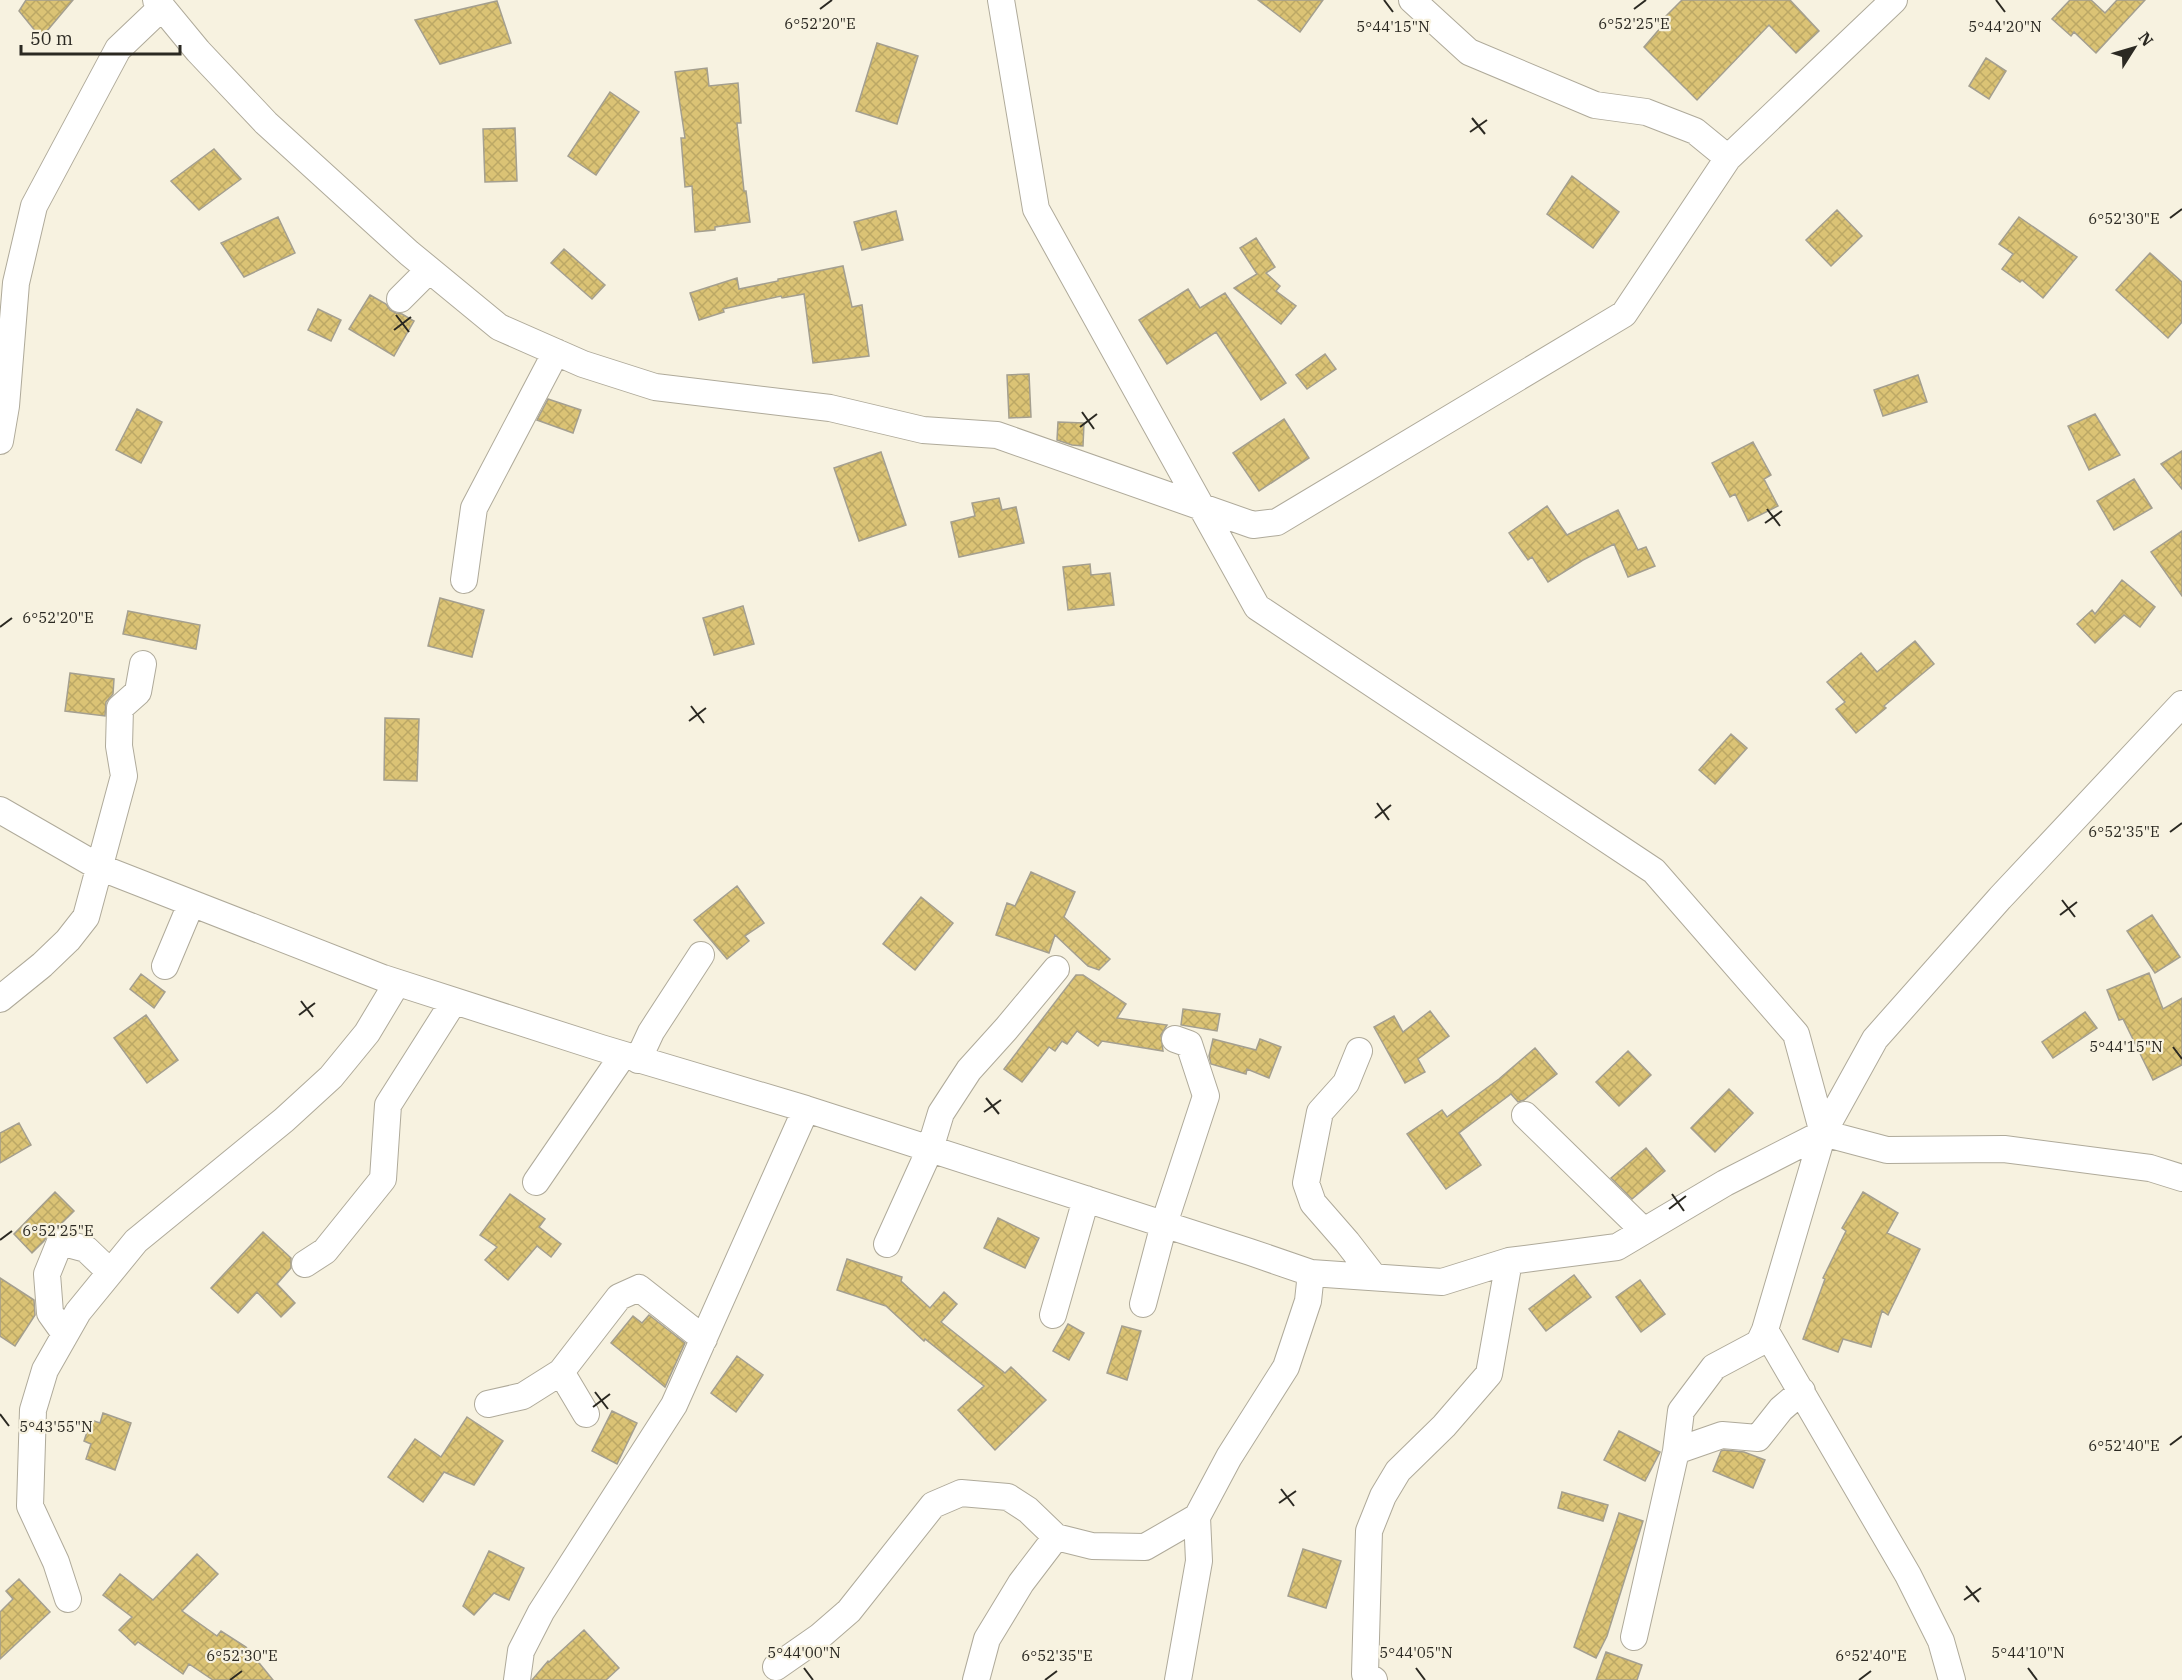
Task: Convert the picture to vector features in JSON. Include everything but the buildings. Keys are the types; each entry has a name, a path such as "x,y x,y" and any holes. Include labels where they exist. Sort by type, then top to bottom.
{"street":[{"path":"1001,0 1036,209 1257,607 1654,871 1796,1034 1823,1132"},
{"path":"1412,0 1469,52 1595,105 1646,112 1695,131 1728,158"},
{"path":"0,441 6,406 16,283 33,206 118,49 159,4 198,51 266,123 429,270 499,327 583,364 655,387 830,408 923,430 997,435 1253,525 1277,522 1624,314 1728,158 1894,0"},
{"path":"400,299 429,270"},
{"path":"464,580 474,508 556,352"},
{"path":"0,999 42,965 68,940 86,917 124,776 119,746 120,708 138,692 143,664"},
{"path":"1635,1637 1676,1451 1681,1411 1714,1366 1759,1343 1765,1330 1823,1132 1875,1039 2000,898 2182,704"},
{"path":"0,810 99,867 397,982 630,1057 806,1109 1311,1273 1442,1281 1509,1261 1617,1246 1725,1183 1823,1132 1887,1150 2004,1149 2150,1168 2182,1178"},
{"path":"165,966 191,904"},
{"path":"536,1182 651,1032 701,956"},
{"path":"887,1244 930,1149 941,1113 969,1070 1056,969"},
{"path":"68,1599 56,1562 30,1506 33,1410 45,1370 78,1312 136,1240 284,1120 331,1077 367,1033 397,982"},
{"path":"305,1264 324,1251 383,1179 388,1105 454,1001"},
{"path":"1143,1304 1164,1224 1206,1096 1189,1044 1175,1039"},
{"path":"1359,1050 1346,1083 1320,1112 1306,1183 1313,1203 1374,1277"},
{"path":"517,1680 520,1651 541,1612 674,1405 806,1109"},
{"path":"1525,1115 1644,1231"},
{"path":"1053,1315 1086,1199"},
{"path":"65,1334 50,1313 47,1274 60,1242 86,1249 110,1272"},
{"path":"1374,1680 1365,1674 1369,1531 1383,1496 1398,1471 1444,1426 1489,1374 1509,1261"},
{"path":"1178,1680 1199,1560 1197,1517 1229,1457 1286,1367 1308,1301 1311,1273"},
{"path":"488,1404 523,1396 561,1372 619,1297 639,1288 704,1339"},
{"path":"1765,1330 1908,1575 1941,1641 1952,1680"},
{"path":"561,1372 586,1414"},
{"path":"1676,1451 1722,1435 1758,1438 1781,1409 1802,1390"},
{"path":"776,1667 819,1637 849,1611 933,1504 961,1493 1008,1497 1028,1510 1056,1537 1092,1546 1145,1547 1197,1517"},
{"path":"976,1680 987,1639 1021,1583 1056,1537"}]}
